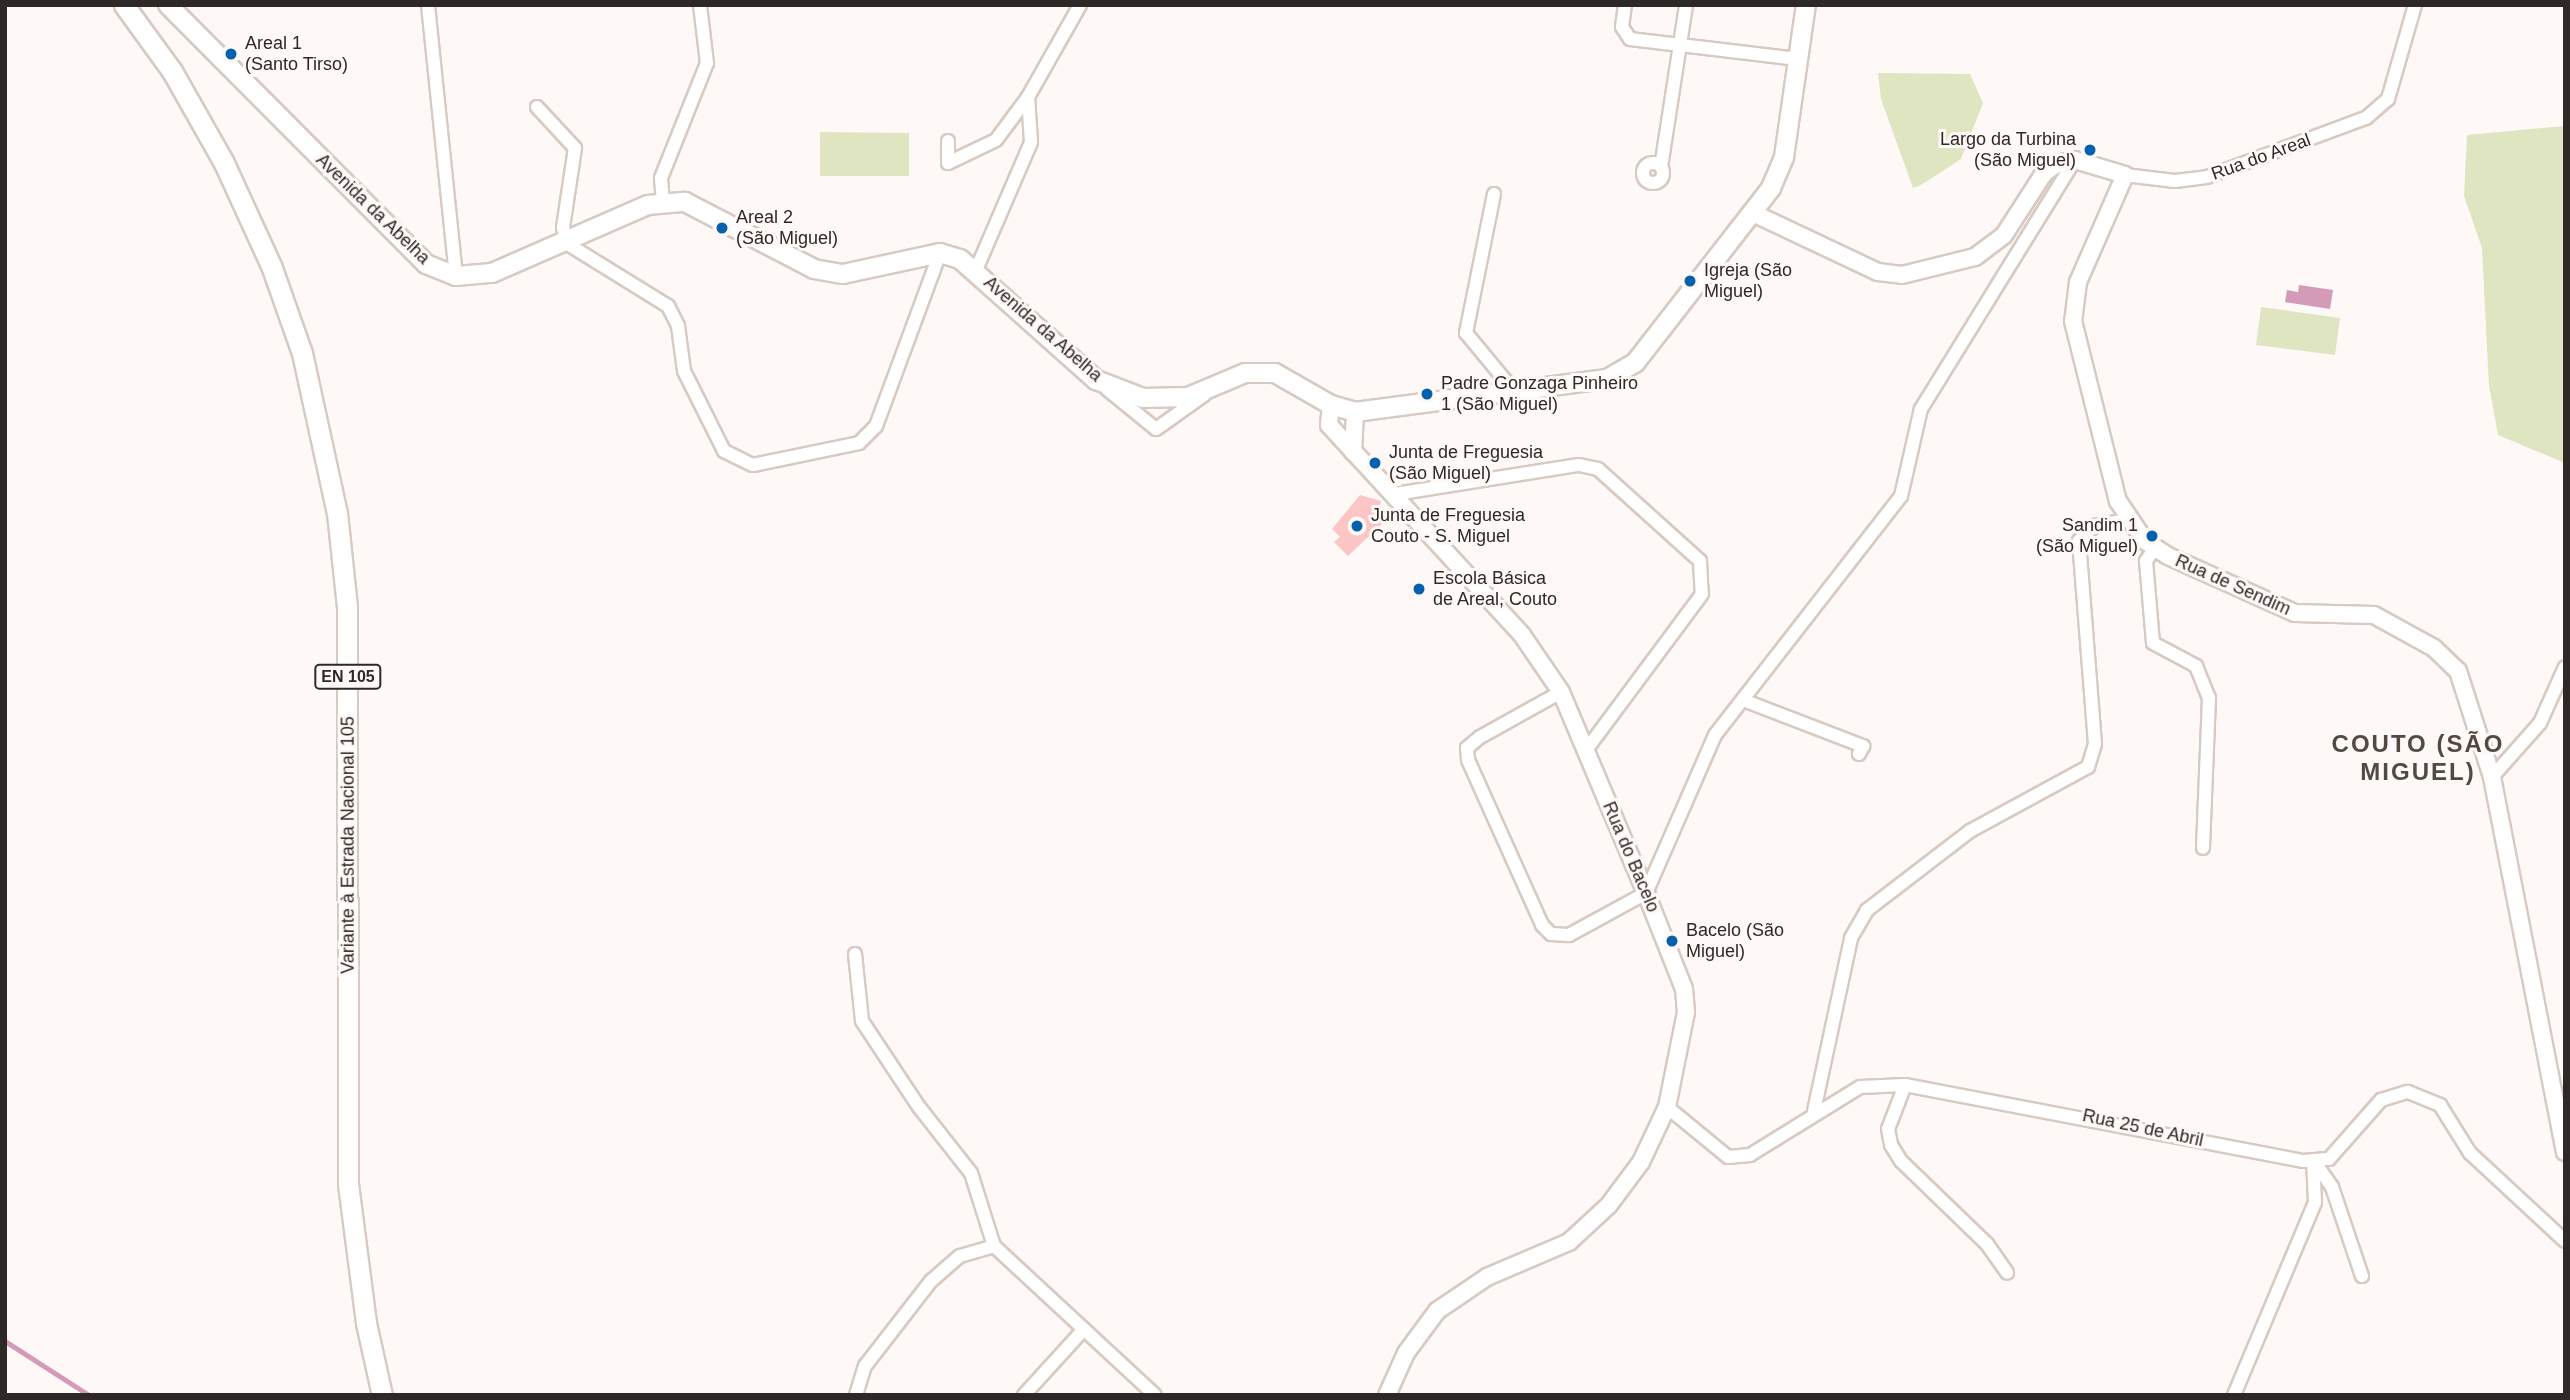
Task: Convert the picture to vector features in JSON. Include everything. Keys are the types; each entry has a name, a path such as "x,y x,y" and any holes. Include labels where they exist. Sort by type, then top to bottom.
{"main road":[{"name":"Variante à Estrada Nacional 105","path":"124,5 172,71 211,140 272,268 302,353 335,501 347,607 348,1184 366,1323 382,1395"},
{"name":"Avenida da Abelha","path":"168,5 426,264 456,276 492,273 663,202"},
{"name":"Avenida da Abelha","path":"940,253 976,270 1096,380 1143,398 1188,397 1245,373 1275,373 1331,405 1355,412 1607,379 1635,363 1771,188 1784,157 1806,5"},
{"path":"663,202 702,207 814,269 843,274 940,253"}],"street":[{"path":"428,5 456,276"},
{"path":"663,202 661,178 707,63 700,5"},
{"path":"948,141 948,163 971,156 996,140 1028,97 1080,5"},
{"path":"1625,5 1622,27 1630,39 1798,59"},
{"path":"1661,167 1686,5"},
{"name":"Rua do Areal","path":"2074,160 2125,175 2175,181 2207,177 2366,118 2388,99 2415,5"},
{"path":"976,270 1031,142 1028,97"},
{"path":"537,107 575,148 563,227 566,243 668,306 678,326 684,371 724,452 753,466 859,443 876,426 940,253"},
{"path":"1753,213 1878,272 1902,275 1975,257 2004,235 2045,173 2074,160"},
{"path":"1561,692 1480,737 1467,748 1468,760 1551,934 1569,935 1646,893 1714,735 1901,496 1921,410 2074,160"},
{"name":"Rua de Sendim","path":"2125,175 2078,282 2073,321 2118,501 2129,520 2155,548 2295,613 2374,615 2434,648 2458,671 2492,777 2565,1152"},
{"path":"1494,194 1466,333 1514,391"},
{"path":"1096,380 1156,429 1214,386"},
{"name":"Rua do Bacelo","path":"1331,405 1329,425 1522,635 1561,692 1684,989 1686,1012 1667,1107 1641,1162 1591,1226 1569,1242 1487,1277 1437,1311 1406,1353 1387,1395"},
{"path":"1353,452 1355,412"},
{"path":"1395,494 1579,465 1598,468 1700,561 1702,594 1586,750"},
{"path":"1814,1111 1851,938 1867,910 1970,831 2088,767 2095,744 2078,541 2094,526 2129,520"},
{"path":"2155,548 2146,561 2153,643 2196,666 2209,698 2203,848"},
{"path":"2492,777 2540,723 2565,667"},
{"path":"1742,700 1863,746 1860,754"},
{"path":"855,954 862,1021 919,1107 971,1173 994,1246 1155,1395"},
{"path":"1906,1085 1888,1129 1891,1145 1901,1161 1987,1244 2007,1273"},
{"name":"Rua 25 de Abril","path":"1667,1107 1728,1157 1750,1155 1814,1111 1860,1087 1906,1085 2314,1160"},
{"path":"2314,1160 2329,1159 2381,1100 2408,1092 2440,1105 2470,1153 2565,1241"},
{"path":"2314,1160 2332,1187 2362,1276"},
{"path":"2234,1395 2315,1202 2314,1160"},
{"path":"856,1395 865,1366 931,1281 960,1256 994,1246"},
{"path":"1024,1395 1084,1329"}],"green space":[{"path":"1878,73 1970,74 1983,103 1961,159 1913,188 1881,99"},
{"path":"2565,126 2565,463 2498,435 2489,386 2482,248 2464,196 2467,135"},
{"path":"820,132 909,133 909,176 820,176"},
{"path":"2261,307 2340,318 2335,355 2256,345"}],"shaded area":[{"path":"2299,285 2333,290 2330,309 2285,302 2287,290 2298,292"}],"building":[{"name":"Junta de Freguesia Couto - S. Miguel","path":"1360,495 1381,501 1377,518 1382,524 1348,556 1334,542 1340,537 1332,529"}],"waterway":[{"path":"5,1341 89,1395"}],"place":[{"name":"Areal 1 (Santo Tirso)","path":"231,54"},
{"name":"Largo da Turbina (São Miguel)","path":"2090,150"},
{"name":"Areal 2 (São Miguel)","path":"722,228"},
{"name":"Igreja (São Miguel)","path":"1690,281"},
{"name":"Padre Gonzaga Pinheiro 1 (São Miguel)","path":"1427,394"},
{"name":"Junta de Freguesia (São Miguel)","path":"1375,463"},
{"name":"Junta de Freguesia Couto - S. Miguel","path":"1357,526"},
{"name":"Sandim 1 (São Miguel)","path":"2152,536"},
{"name":"Escola Básica de Areal, Couto","path":"1419,589"},
{"name":"Bacelo (São Miguel)","path":"1672,941"}],"district":[{"name":"COUTO (SÃO MIGUEL)","path":"2418,758"}]}
